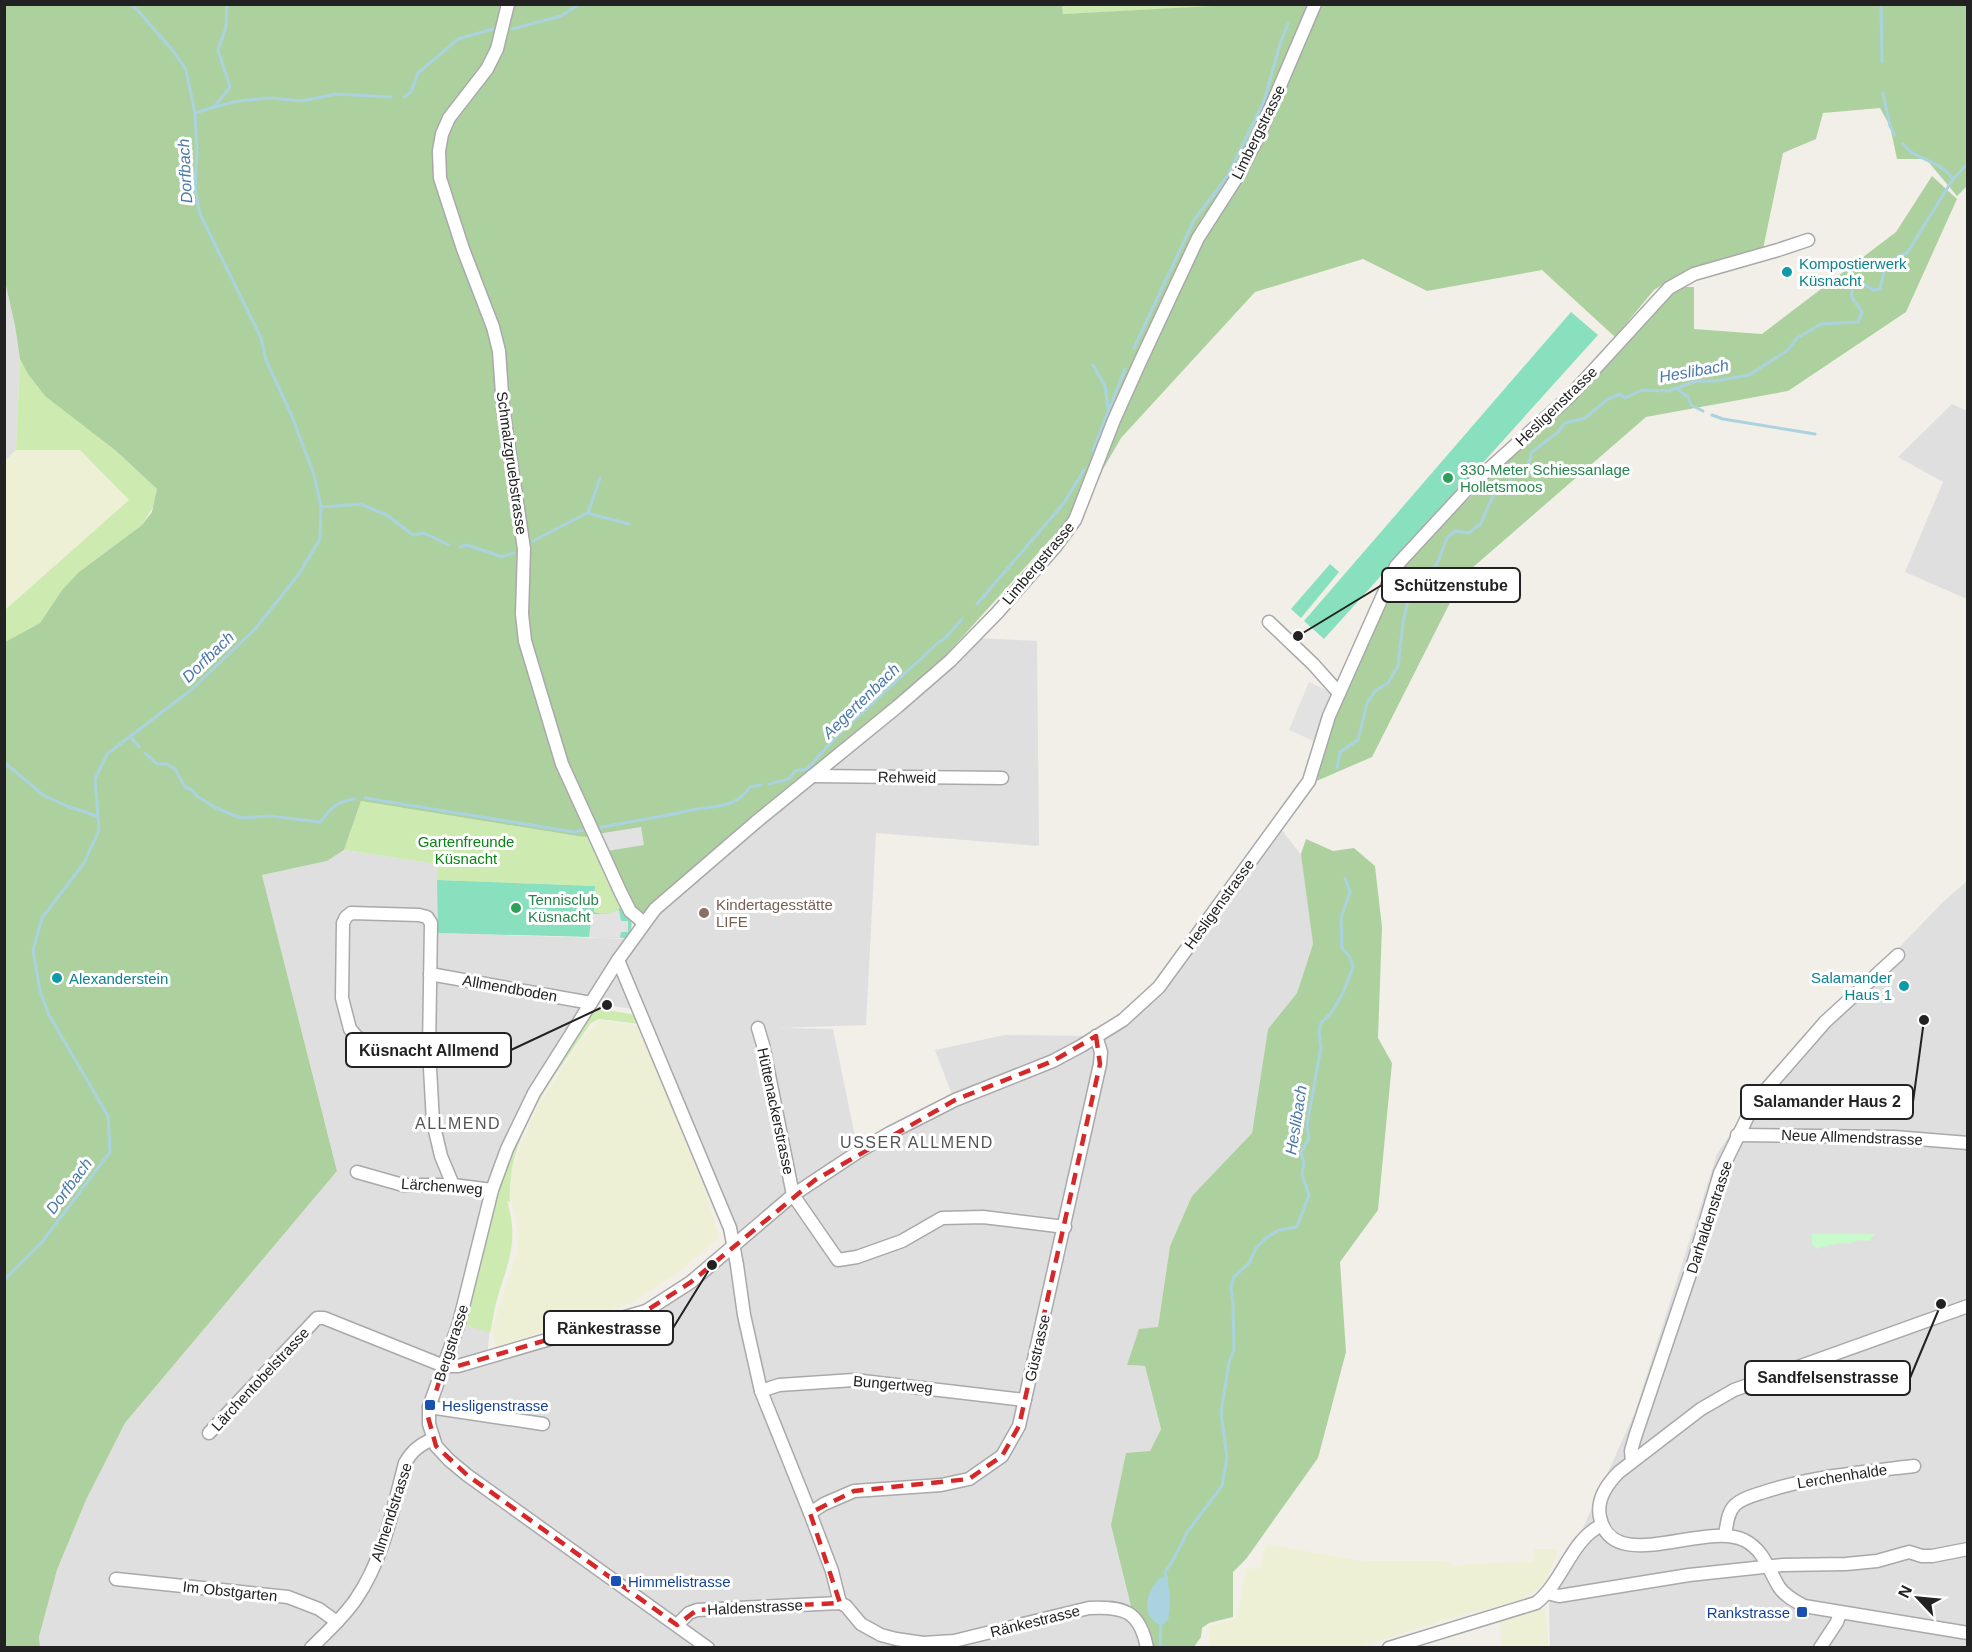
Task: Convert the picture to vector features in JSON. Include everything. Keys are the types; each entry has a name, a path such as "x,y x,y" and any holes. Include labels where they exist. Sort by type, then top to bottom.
{"street":[{"name":"Schmalzgruebstrasse","path":"508,4 497,49 487,69 449,118 442,134 439,151 440,178 463,249 493,327 498,351 503,408 524,549 522,614 525,641 562,764 630,911 644,923"},
{"name":"Limbergstrasse","path":"633,939 655,909 950,661 997,613 1055,547 1075,520 1144,351 1198,238 1244,164 1315,4"},
{"name":"Hesligenstrasse","path":"444,1366 458,1366 646,1311 691,1282 793,1195 890,1133 955,1100 1053,1060 1123,1020 1159,987 1309,781 1329,716 1396,566 1470,486 1570,396 1669,288 1694,274 1808,240"},
{"path":"1269,622 1313,664 1339,693"},
{"name":"Rehweid","path":"812,776 1002,778"},
{"path":"429,1050 369,1044 357,1037 350,1029 342,998 343,923 351,913 419,915 427,917 431,924 429,1050 433,1122 441,1156 453,1185"},
{"name":"Bergstrasse","path":"433,1439 429,1424 429,1407 459,1323 492,1190 522,1114 633,939"},
{"name":"Darhaldenstrasse","path":"1632,1461 1631,1451 1635,1437 1692,1268 1720,1173 1737,1135 1756,1101 1825,1022 1898,955"},
{"path":"618,960 721,1205 734,1245 744,1315 761,1391 832,1571 840,1603"},
{"name":"Allmendboden","path":"430,974 591,1003"},
{"name":"Hüttenackerstrasse","path":"758,1028 793,1195"},
{"name":"Güstrasse","path":"810,1513 854,1491 941,1485 969,1479 1002,1456 1019,1426 1065,1227 1100,1064 1101,1052 1096,1036"},
{"name":"Neue Allmendstrasse","path":"1737,1135 1894,1137 1968,1143"},
{"name":"Lärchenweg","path":"357,1172 403,1185 453,1185 492,1190"},
{"path":"793,1195 837,1260 856,1257 902,1241 942,1218 983,1217 1065,1227"},
{"path":"1968,1306 1724,1395 1701,1408 1613,1478 1604,1492 1599,1507 1602,1525 1614,1540 1626,1545 1642,1546 1714,1535 1734,1537 1760,1552 1779,1587 1793,1600 1811,1608 1968,1633"},
{"name":"Lärchentobelstrasse","path":"209,1433 317,1318 324,1318 444,1366"},
{"name":"Bungertweg","path":"761,1391 779,1385 854,1380 1025,1400"},
{"path":"429,1407 543,1424"},
{"path":"433,1439 436,1446 449,1460 467,1475 708,1647"},
{"name":"Allmendstrasse","path":"311,1647 356,1600 372,1573 405,1463 419,1445 433,1439"},
{"name":"Lerchenhalde","path":"1725,1535 1732,1508 1749,1497 1814,1478 1914,1466"},
{"path":"1389,1647 1536,1603 1547,1593 1588,1533 1602,1525"},
{"path":"1547,1593 1559,1596 1689,1575 1783,1565 1877,1561 1909,1552 1932,1556 1968,1549"},
{"name":"Im Obstgarten","path":"116,1579 288,1597 319,1610 337,1622"},
{"name":"Haldenstrasse","path":"677,1625 685,1616 697,1610 840,1603"},
{"name":"Ränkestrasse","path":"840,1603 846,1606 861,1624 881,1635 923,1643 954,1641 1078,1610 1119,1608 1133,1614 1144,1634 1147,1647"},
{"path":"1820,1647 1838,1622 1840,1613"}],"highlighted area":[{"path":"1096,1036 1100,1064 1019,1426 1002,1456 969,1479 854,1491 810,1513 840,1603 697,1610 677,1625 467,1475 436,1446 428,1417 444,1366 458,1366 646,1311 691,1282 815,1180 955,1100 1053,1061"}],"shaded area":[{"path":"4,277 20,359 16,450 5,461"},
{"path":"1952,404 1967,411 1967,599 1905,572 1943,482 1898,457"},
{"path":"974,638 1037,641 1039,846 876,833 866,1025 778,1028 833,1029 858,1151 954,1100 935,1050 1005,1035 1097,1036 1159,987 1277,824 1302,856 1313,944 1297,993 1268,1029 1252,1133 1192,1196 1170,1246 1158,1327 1127,1365 1145,1366 1161,1429 1150,1451 1147,1647 40,1648 39,1637 57,1570 86,1500 125,1423 337,1171 262,875 327,861 344,850 439,864 438,933 633,939 655,909","holes":["591,1003 639,1008 734,1245 646,1311 487,1358 507,1149"]},
{"path":"1309,682 1331,692 1331,711 1320,744 1289,730"},
{"path":"641,827 644,845 601,852 597,834"},
{"path":"1967,881 1967,1647 1550,1647 1549,1604 1635,1412 1717,1154 1753,1099 1942,903"},
{"path":"619,910 621,921 628,921 628,932 621,932 620,938 589,937 592,914 608,914"}],"green space":[{"path":"1062,4 1063,14 1249,4 1314,7 1315,4 1967,5 1967,186 1957,196 1926,159 1897,159 1890,126 1880,108 1823,113 1816,139 1783,153 1763,249 1683,272 1654,290 1615,337 1542,270 1427,291 1363,259 1255,292 1121,438 1084,502 947,654 644,923 635,916 593,835 577,836 361,801 344,850 327,861 262,875 337,1171 125,1423 86,1500 57,1570 39,1637 40,1647 5,1648 5,642 40,623 62,590 79,572 142,525 152,512 157,489 115,450 45,396 20,359 4,277 5,5"},
{"path":"1062,5 1248,5 1063,14"},
{"path":"1932,176 1957,199 1906,312 1788,391 1646,417 1464,575 1372,757 1312,783 1335,713 1401,564 1603,369 1677,287 1694,287 1694,329 1762,334 1896,232"},
{"name":"330-Meter Schiessanlage Holletsmoos","path":"1571,312 1598,335 1324,639 1304,621"},
{"path":"20,359 37,386 115,450 157,489 155,504 142,525 79,572 62,590 40,623 5,642 5,610 129,500 80,450 16,450"},
{"path":"16,450 80,450 129,500 5,610 5,461"},
{"path":"1330,564 1339,572 1301,618 1291,609"},
{"name":"Gartenfreunde Küsnacht","path":"361,801 577,836 593,835 621,906 609,914 594,912 595,886 437,880 438,864 344,850"},
{"path":"1306,839 1333,851 1354,848 1375,866 1382,927 1378,1038 1392,1063 1378,1210 1340,1262 1346,1352 1318,1458 1246,1559 1233,1572 1233,1617 1209,1623 1202,1628 1201,1637 1194,1647 1147,1647 1133,1614 1111,1525 1126,1453 1150,1451 1161,1429 1145,1366 1127,1365 1139,1329 1158,1327 1170,1246 1192,1196 1252,1133 1268,1029 1297,993 1313,944 1301,854"},
{"name":"Tennisclub Küsnacht","path":"437,880 595,886 594,912 609,914 621,906 632,925 627,938 438,933"},
{"path":"599,1010 636,1015 640,1024 599,1019 591,1023 548,1085 524,1129 516,1153 511,1177 510,1202 507,1201 512,1227 511,1250 490,1333 459,1323 492,1190 525,1118 587,1017"},
{"path":"599,1020 639,1026 707,1196 719,1238 676,1274 631,1303 496,1347 492,1329 518,1250 517,1222 509,1193 514,1165 538,1106 578,1044"},
{"path":"1812,1234 1875,1234 1869,1241 1858,1240 1850,1244 1817,1249 1812,1244"},
{"path":"1266,1544 1362,1561 1445,1561 1456,1566 1533,1562 1534,1549 1557,1549 1557,1555 1545,1581 1531,1594 1520,1600 1444,1620 1359,1647 1209,1647 1209,1626 1237,1619 1246,1568 1260,1569"},
{"path":"1545,1608 1548,1647 1501,1647 1501,1622"}],"water":[{"path":"1163,1576 1170,1592 1170,1603 1168,1620 1161,1626 1149,1615 1147,1603 1151,1590"}],"waterway":[{"name":"Dorfbach","path":"4,1280 42,1242 110,1152 108,1116 49,1015 40,991 33,950 42,918 84,863 99,830 95,779 107,754 191,690 255,629 299,574 320,539 321,507 314,475 291,414 266,360 261,338 200,214 195,188 197,153 195,113 186,70 174,52 132,4"},
{"path":"195,113 214,107 230,87 218,50 226,27 227,4"},
{"path":"512,29 561,16 579,4"},
{"path":"1881,4 1882,62"},
{"path":"1134,348 1194,220 1227,177 1264,101 1288,24"},
{"path":"404,97 411,92 418,73 458,39 493,29"},
{"path":"1883,93 1890,126 1895,135"},
{"path":"214,107 238,101 270,98 302,101 336,94 391,97"},
{"path":"1903,144 1913,153 1941,167 1953,179"},
{"name":"Heslibach","path":"1337,768 1340,752 1358,740 1367,703 1375,691 1388,683 1398,666 1403,622 1409,596 1437,564 1447,538 1455,531 1469,533 1481,523 1494,494 1507,490 1511,477 1527,469 1532,452 1558,432 1565,423 1585,418 1608,399 1620,394 1625,398 1642,390 1668,391 1696,381 1715,381 1749,375 1788,350 1797,338 1821,324 1858,322 1862,312 1852,298 1852,289 1861,282 1873,290 1880,289 1887,266 1894,259 1907,253 1953,179 1968,163"},
{"path":"1093,365 1105,386 1108,408"},
{"path":"1093,450 1125,369"},
{"path":"1676,388 1688,397 1691,405 1703,411"},
{"path":"1712,415 1723,419 1815,434"},
{"name":"Aegertenbach","path":"977,604 1064,503 1084,470"},
{"path":"588,513 600,478"},
{"path":"321,507 360,504 387,515 413,535 424,533 449,545"},
{"path":"533,541 587,513 629,524"},
{"path":"460,547 467,545 502,557 513,553"},
{"name":"Aegertenbach","path":"769,784 789,779 795,771 807,769 838,735 945,638 962,619"},
{"name":"Aegertenbach","path":"131,737 139,747"},
{"name":"Aegertenbach","path":"145,753 157,764 167,764 175,769 185,787 197,796 216,808 241,818 270,816 320,822 335,806 343,801 355,799"},
{"path":"4,762 43,795 97,816"},
{"name":"Aegertenbach","path":"597,828 727,804 735,801 750,787 761,785"},
{"name":"Aegertenbach","path":"365,798 574,832 584,830"},
{"name":"Heslibach","path":"1166,1584 1165,1572 1188,1531 1222,1486 1227,1458 1221,1412 1229,1362 1234,1350 1231,1287 1234,1277 1249,1263 1256,1248 1266,1238 1279,1230 1297,1227 1309,1195 1302,1174 1304,1163 1301,1153 1309,1138 1307,1125 1321,1047 1319,1033 1321,1023 1331,1013 1343,993 1353,967 1350,957 1342,948 1341,918 1350,892 1345,878"},
{"name":"Heslibach","path":"1160,1648 1161,1623"}],"place":[{"name":"Kompostierwerk Küsnacht","path":"1787,272"},
{"name":"330-Meter Schiessanlage Holletsmoos","path":"1448,478"},
{"name":"Schützenstube","path":"1298,636"},
{"name":"Tennisclub Küsnacht","path":"516,908"},
{"name":"Kindertagesstätte LIFE","path":"704,913"},
{"name":"Alexanderstein","path":"57,978"},
{"name":"Salamander Haus 1","path":"1904,986"},
{"name":"Küsnacht Allmend","path":"607,1005"},
{"name":"Salamander Haus 2","path":"1924,1020"},
{"name":"Ränkestrasse","path":"712,1265"},
{"name":"Sandfelsenstrasse","path":"1941,1304"},
{"name":"Hesligenstrasse","path":"430,1405"},
{"name":"Himmelistrasse","path":"616,1581"},
{"name":"Rankstrasse","path":"1802,1612"}],"district":[{"name":"ALLMEND","path":"458,1123"},
{"name":"USSER ALLMEND","path":"917,1142"}]}
